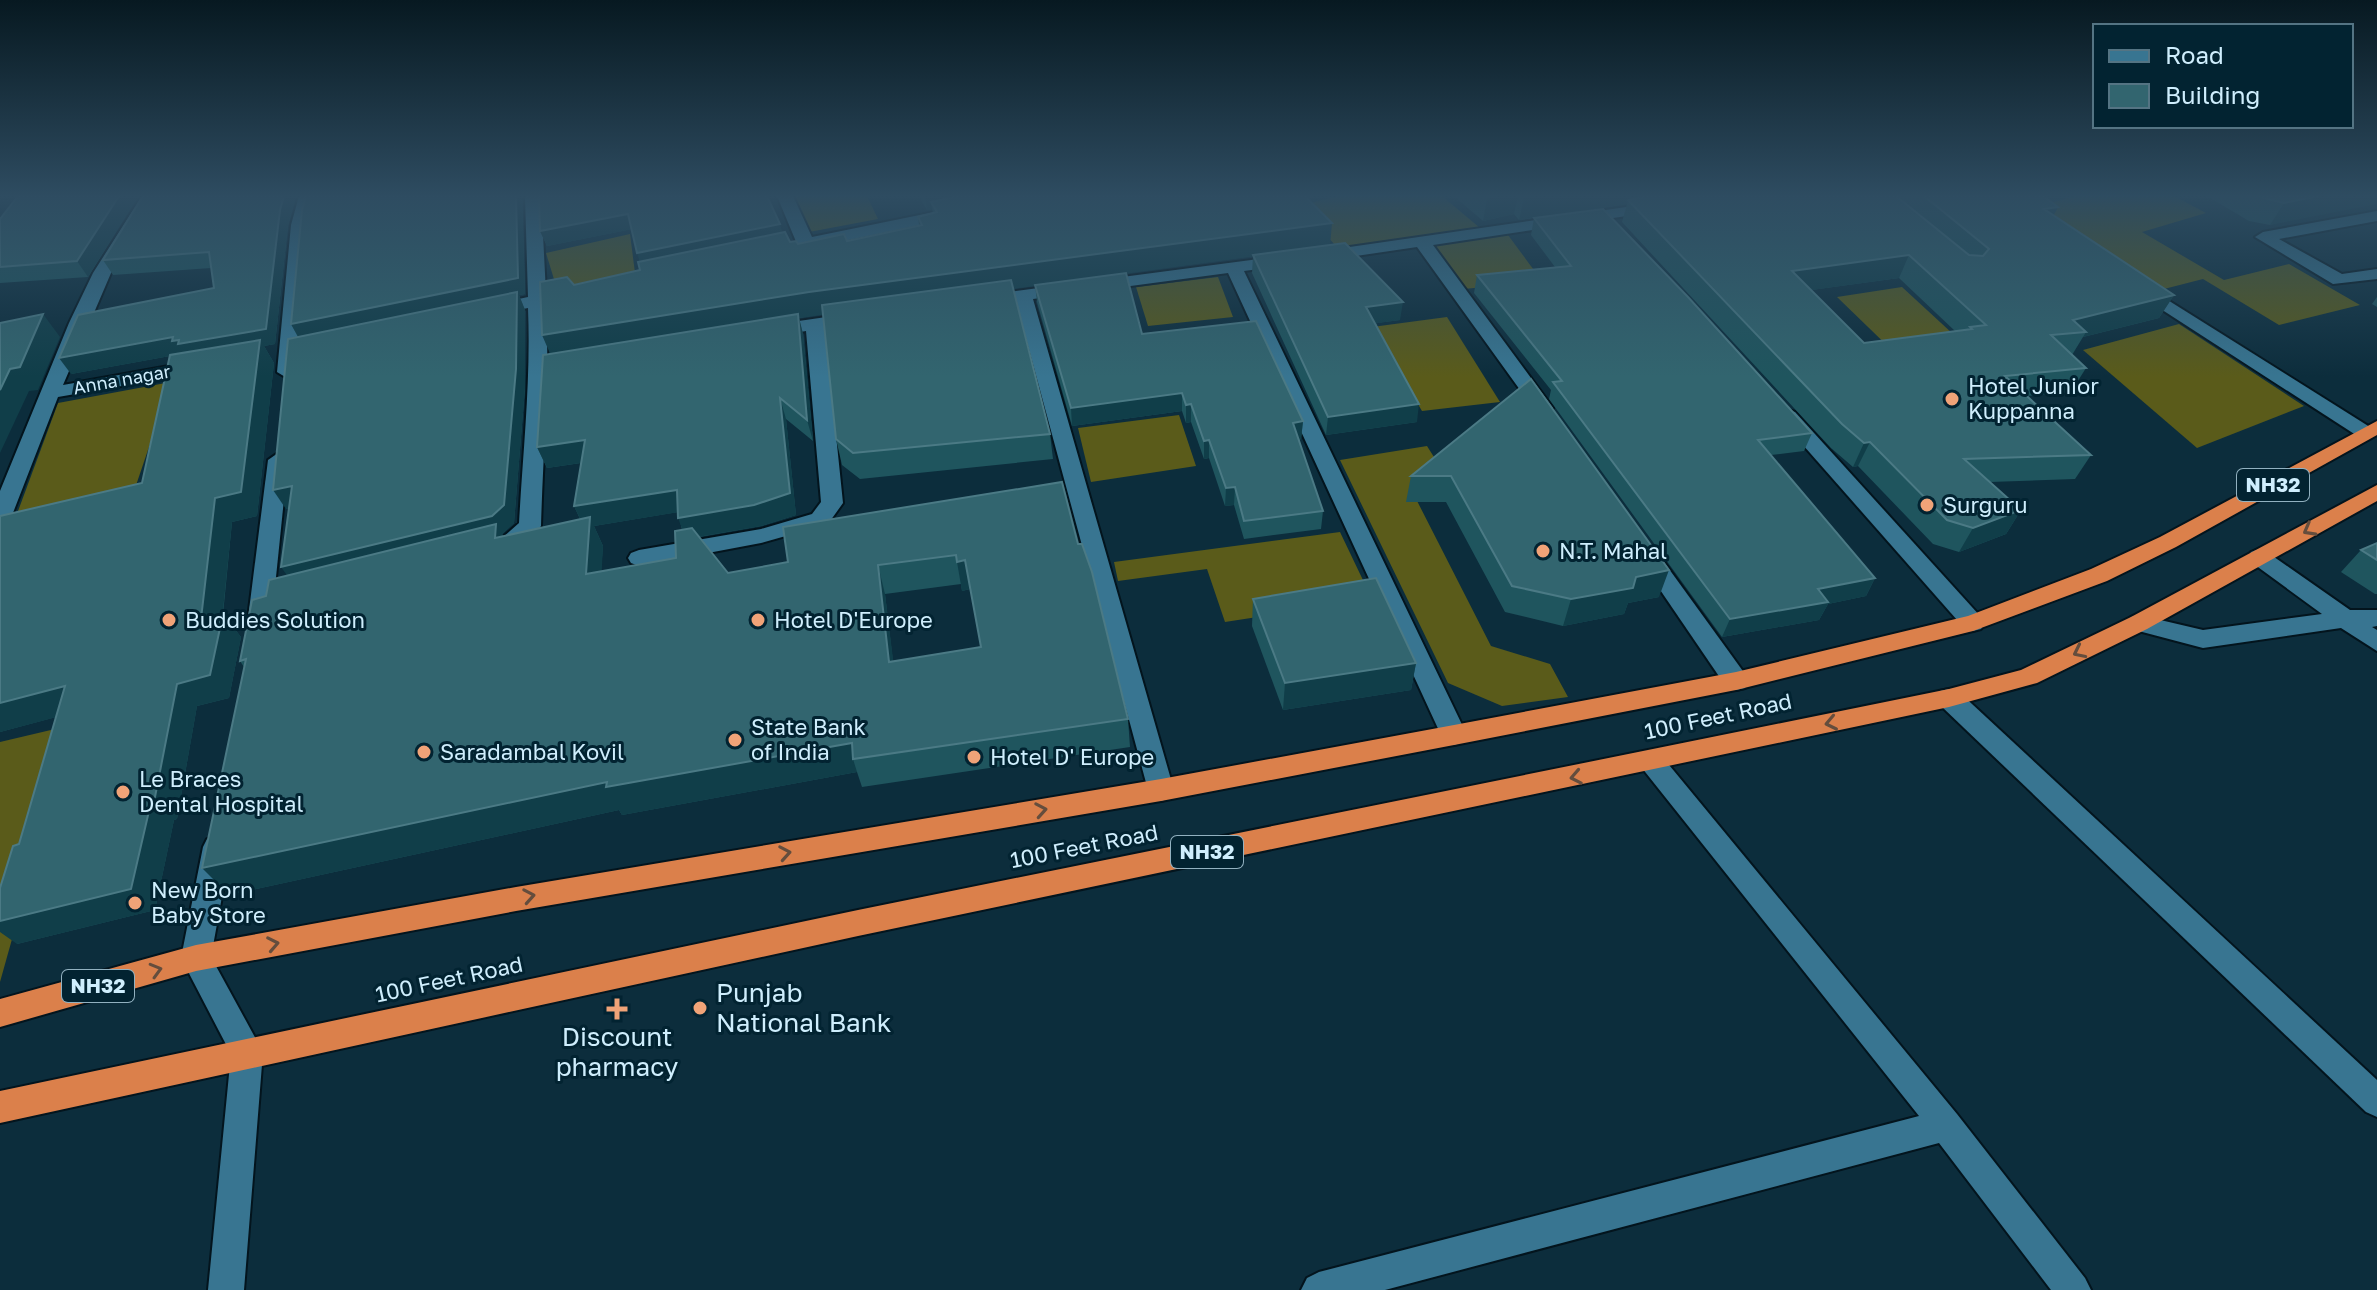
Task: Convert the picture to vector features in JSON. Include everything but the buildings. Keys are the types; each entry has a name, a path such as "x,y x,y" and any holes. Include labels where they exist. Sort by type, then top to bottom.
{"highway":[{"name":"100 Feet Road","path":"0,1013 196,958 516,899 1161,790 1454,735 1736,681 1973,623 2099,575 2182,535 2372,430"},
{"name":"100 Feet Road","path":"0,1107 858,923 1949,698 2028,677 2139,623 2377,492"}],"street":[{"path":"49,393 99,278 113,256"},
{"path":"284,398 297,256"},
{"path":"479,551 510,543 530,526 548,368 535,301 534,256"},
{"path":"964,303 1316,256"},
{"path":"1432,256 1552,421"},
{"path":"2297,256 2339,280 2377,274"},
{"path":"1234,268 1454,735"},
{"path":"2119,275 2372,430"},
{"path":"474,314 580,292"},
{"path":"1023,295 1161,790"},
{"path":"754,334 875,315"},
{"path":"639,558 761,536 820,519 832,503 815,324"},
{"name":"Anna nagar","path":"0,518 49,393 214,364"},
{"path":"1775,401 1973,623"},
{"path":"255,650 271,602 281,430"},
{"path":"1635,538 1736,681"},
{"path":"2259,557 2377,642"},
{"path":"2139,623 2203,639 2346,619 2377,618"},
{"path":"1949,698 2377,1101"},
{"path":"1651,761 1946,1125 2073,1290"},
{"path":"223,820 196,958 247,1052 226,1290"},
{"path":"1319,1290 1946,1125"}],"shaded area":[{"path":"547,256 633,256 635,273 557,289"},
{"path":"1441,256 1524,256 1542,281 1464,289"},
{"path":"2113,256 2183,256 2224,280 2289,264 2360,305 2279,325 2203,279 2164,289"},
{"path":"1218,277 1233,317 1148,326 1136,287"},
{"path":"1902,287 1966,346 1899,357 1837,297"},
{"path":"1447,317 1500,402 1422,411 1372,327"},
{"path":"2179,324 2304,406 2197,448 2083,350"},
{"path":"171,382 129,506 11,530 58,403"},
{"path":"1179,415 1196,466 1091,482 1078,428"},
{"path":"1427,446 1439,465 1412,491 1491,646 1550,664 1568,697 1502,706 1448,683 1340,460"},
{"path":"1340,532 1372,599 1225,622 1207,569 1118,581 1114,562"},
{"path":"72,725 0,982 0,742"}],"place":[{"name":"Hotel Junior Kuppanna","path":"1952,399"},
{"name":"Surguru","path":"1927,505"},
{"name":"N.T. Mahal","path":"1543,551"},
{"name":"Buddies Solution","path":"169,620"},
{"name":"Hotel D'Europe","path":"758,620"},
{"name":"State Bank of India","path":"735,740"},
{"name":"Saradambal Kovil","path":"424,752"},
{"name":"Hotel D' Europe","path":"974,757"},
{"name":"Le Braces Dental Hospital","path":"123,792"},
{"name":"New Born Baby Store","path":"135,903"},
{"name":"Punjab National Bank","path":"700,1008"},
{"name":"Discount pharmacy","path":"617,1009"}]}
